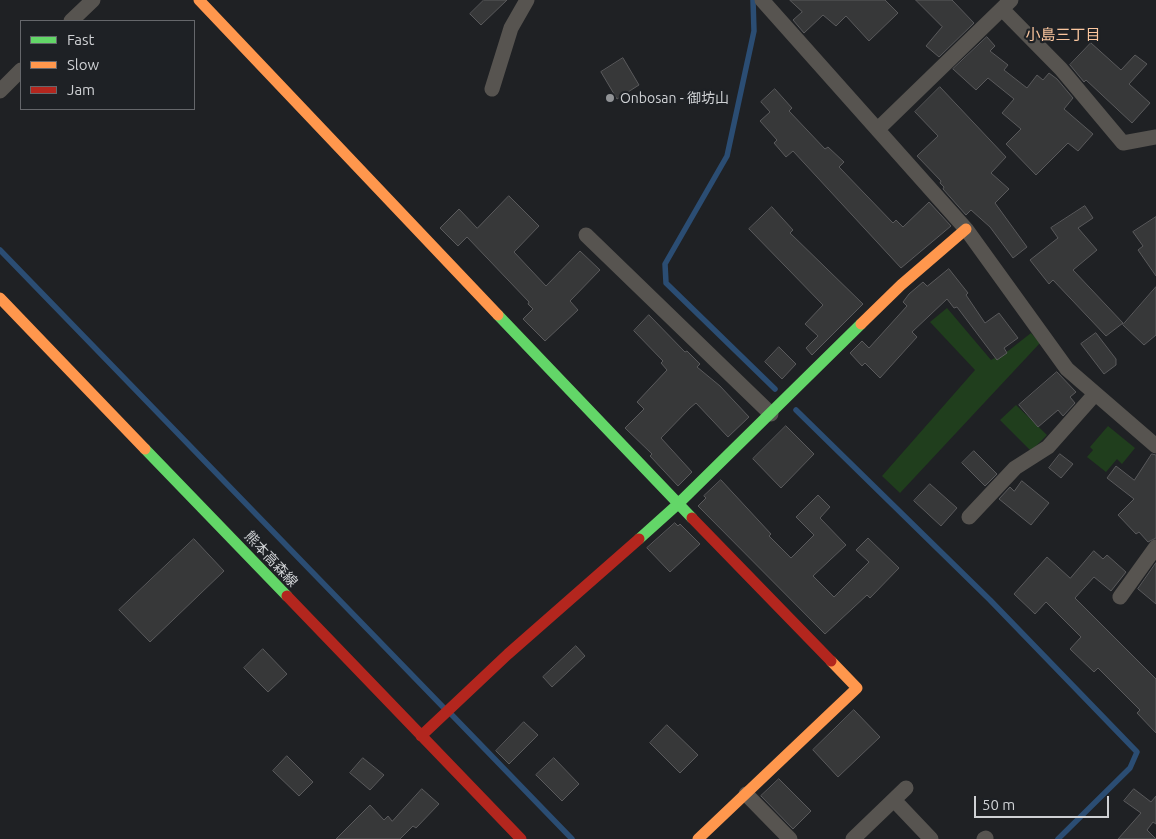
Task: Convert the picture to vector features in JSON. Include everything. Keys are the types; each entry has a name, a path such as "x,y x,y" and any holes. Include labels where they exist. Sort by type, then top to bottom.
{"street":[{"path":"72,20 93,0"},
{"path":"198,0 678,504 857,688 698,839"},
{"path":"492,89 511,28 528,0"},
{"path":"766,2 966,228 1067,369 1156,446"},
{"path":"878,129 1007,4 1123,143 1156,137"},
{"path":"0,91 20,71"},
{"path":"421,736 508,654 678,504 901,285 966,228"},
{"path":"586,235 771,414"},
{"name":"熊本高森線","path":"0,298 521,839"},
{"path":"969,517 1015,468 1048,447 1095,394"},
{"path":"1120,597 1156,547"},
{"path":"853,839 906,788"},
{"path":"746,794 790,839"},
{"path":"894,800 931,839"}],"green space":[{"path":"947,308 991,360 1008,351 1031,333 1040,343 900,493 882,476 975,370 930,322"},
{"path":"1016,405 1047,435 1031,451 1000,420"},
{"path":"1108,426 1135,448 1122,464 1117,459 1106,472 1087,457 1093,450 1090,447"}],"building":[{"path":"484,0 507,0 481,25 470,14"},
{"path":"790,0 885,0 898,13 869,41 846,16 836,26 823,15 804,33 793,20 802,12"},
{"path":"916,0 952,0 974,23 939,57 926,46 942,27"},
{"path":"987,37 995,46 990,51 1008,65 1004,70 1027,88 1037,75 1043,80 1049,73 1057,79 1073,98 1064,109 1093,134 1078,151 1068,143 1036,175 1006,144 1021,129 1002,113 1014,99 988,78 976,90 953,69"},
{"path":"1091,43 1121,70 1135,55 1147,64 1129,84 1150,103 1132,123 1086,80 1084,82 1070,65"},
{"path":"623,58 639,85 617,99 601,72"},
{"path":"940,87 1006,157 991,173 1009,189 995,203 1027,247 1013,258 990,227 971,210 966,215 943,189 941,181 917,156 938,136 915,112"},
{"path":"775,89 792,108 789,111 825,149 828,147 844,162 839,167 893,223 896,220 903,227 929,202 951,226 901,268 793,151 786,157 774,143 777,140 760,121 770,112 761,102"},
{"path":"509,196 539,226 514,252 546,286 580,251 600,270 570,301 578,310 545,341 523,319 533,309 528,304 529,302 467,237 458,246 440,228 459,209 477,228"},
{"path":"1085,206 1093,218 1078,228 1097,250 1073,270 1123,323 1106,336 1053,280 1049,284 1030,260 1058,238 1051,228"},
{"path":"772,207 793,230 790,233 863,304 812,355 806,348 818,336 805,324 823,305 749,229"},
{"path":"1156,217 1156,276 1138,250 1143,246 1133,232"},
{"path":"949,269 968,293 966,295 985,323 999,313 1018,338 1004,348 1007,353 997,360 957,307 954,308 947,299 912,332 917,337 880,378 865,363 862,366 850,353 862,341 869,348 907,306 903,302 909,294 923,282 927,286"},
{"path":"1156,287 1156,335 1144,345 1123,325"},
{"path":"649,315 685,352 687,351 700,364 697,367 720,386 749,417 728,437 696,403 690,408 661,438 692,472 678,486 650,456 652,454 625,428 644,409 637,402 667,370 661,363 663,361 634,331"},
{"path":"1096,333 1116,359 1116,365 1104,374 1081,344"},
{"path":"779,347 796,364 782,379 765,362"},
{"path":"1057,372 1076,392 1070,397 1075,403 1063,416 1058,410 1038,427 1019,405"},
{"path":"786,426 814,454 781,488 753,459"},
{"path":"974,451 997,474 985,486 962,463"},
{"path":"1060,454 1073,464 1061,478 1049,468"},
{"path":"1152,454 1156,455 1156,538 1148,542 1139,532 1136,534 1118,515 1134,499 1107,478 1116,466 1134,480"},
{"path":"721,480 771,534 769,536 791,558 814,535 796,517 818,495 830,507 820,518 846,545 813,576 834,597 869,562 856,550 868,538 899,568 870,598 867,595 825,634 698,506 706,498 704,496"},
{"path":"1022,481 1049,503 1031,525 999,499 1010,487 1014,491"},
{"path":"930,484 957,508 941,526 914,501"},
{"path":"675,523 678,526 680,524 700,544 670,572 647,548"},
{"path":"194,539 224,571 150,642 119,610"},
{"path":"1094,551 1103,559 1107,555 1126,572 1111,591 1094,577 1075,598 1156,679 1156,733 1137,713 1140,710 1098,668 1094,672 1070,649 1081,637 1046,602 1035,614 1014,594 1047,557 1070,578"},
{"path":"1156,563 1156,604 1138,589"},
{"path":"576,646 585,656 552,687 543,677"},
{"path":"263,649 287,674 268,692 244,668"},
{"path":"854,710 880,737 838,777 813,750"},
{"path":"524,722 538,735 509,764 496,751"},
{"path":"667,725 698,755 680,773 650,743"},
{"path":"287,756 313,782 299,796 273,771"},
{"path":"363,758 384,775 370,790 350,773"},
{"path":"554,758 579,784 562,801 536,775"},
{"path":"779,779 811,811 793,829 761,796"},
{"path":"422,789 439,804 416,828 413,826 400,839 336,839 370,805 384,820 388,816 392,821"},
{"path":"1134,789 1151,802 1156,796 1156,824 1153,822 1147,830 1156,839 1118,839 1141,813 1124,801"}],"waterway":[{"path":"753,0 754,31 727,156 665,264 666,283 775,389"},
{"path":"0,250 444,708"},
{"path":"796,410 990,600 1137,752 1130,768 1058,839"},
{"path":"451,714 572,839"}],"traffic: fast":[{"path":"498,315 692,518"},
{"path":"639,539 678,504 861,324"},
{"path":"145,449 287,596"}],"traffic: slow":[{"path":"199,0 498,315"},
{"path":"861,324 901,285 966,229"},
{"path":"0,298 145,449"},
{"path":"698,839 857,688 831,661"}],"traffic: jam":[{"path":"692,518 831,661"},
{"path":"421,736 508,654 639,539"},
{"path":"287,596 521,839"}],"place":[{"name":"Onbosan - 御坊山","path":"610,98"}],"district":[{"name":"小島三丁目","path":"1063,35"}]}
